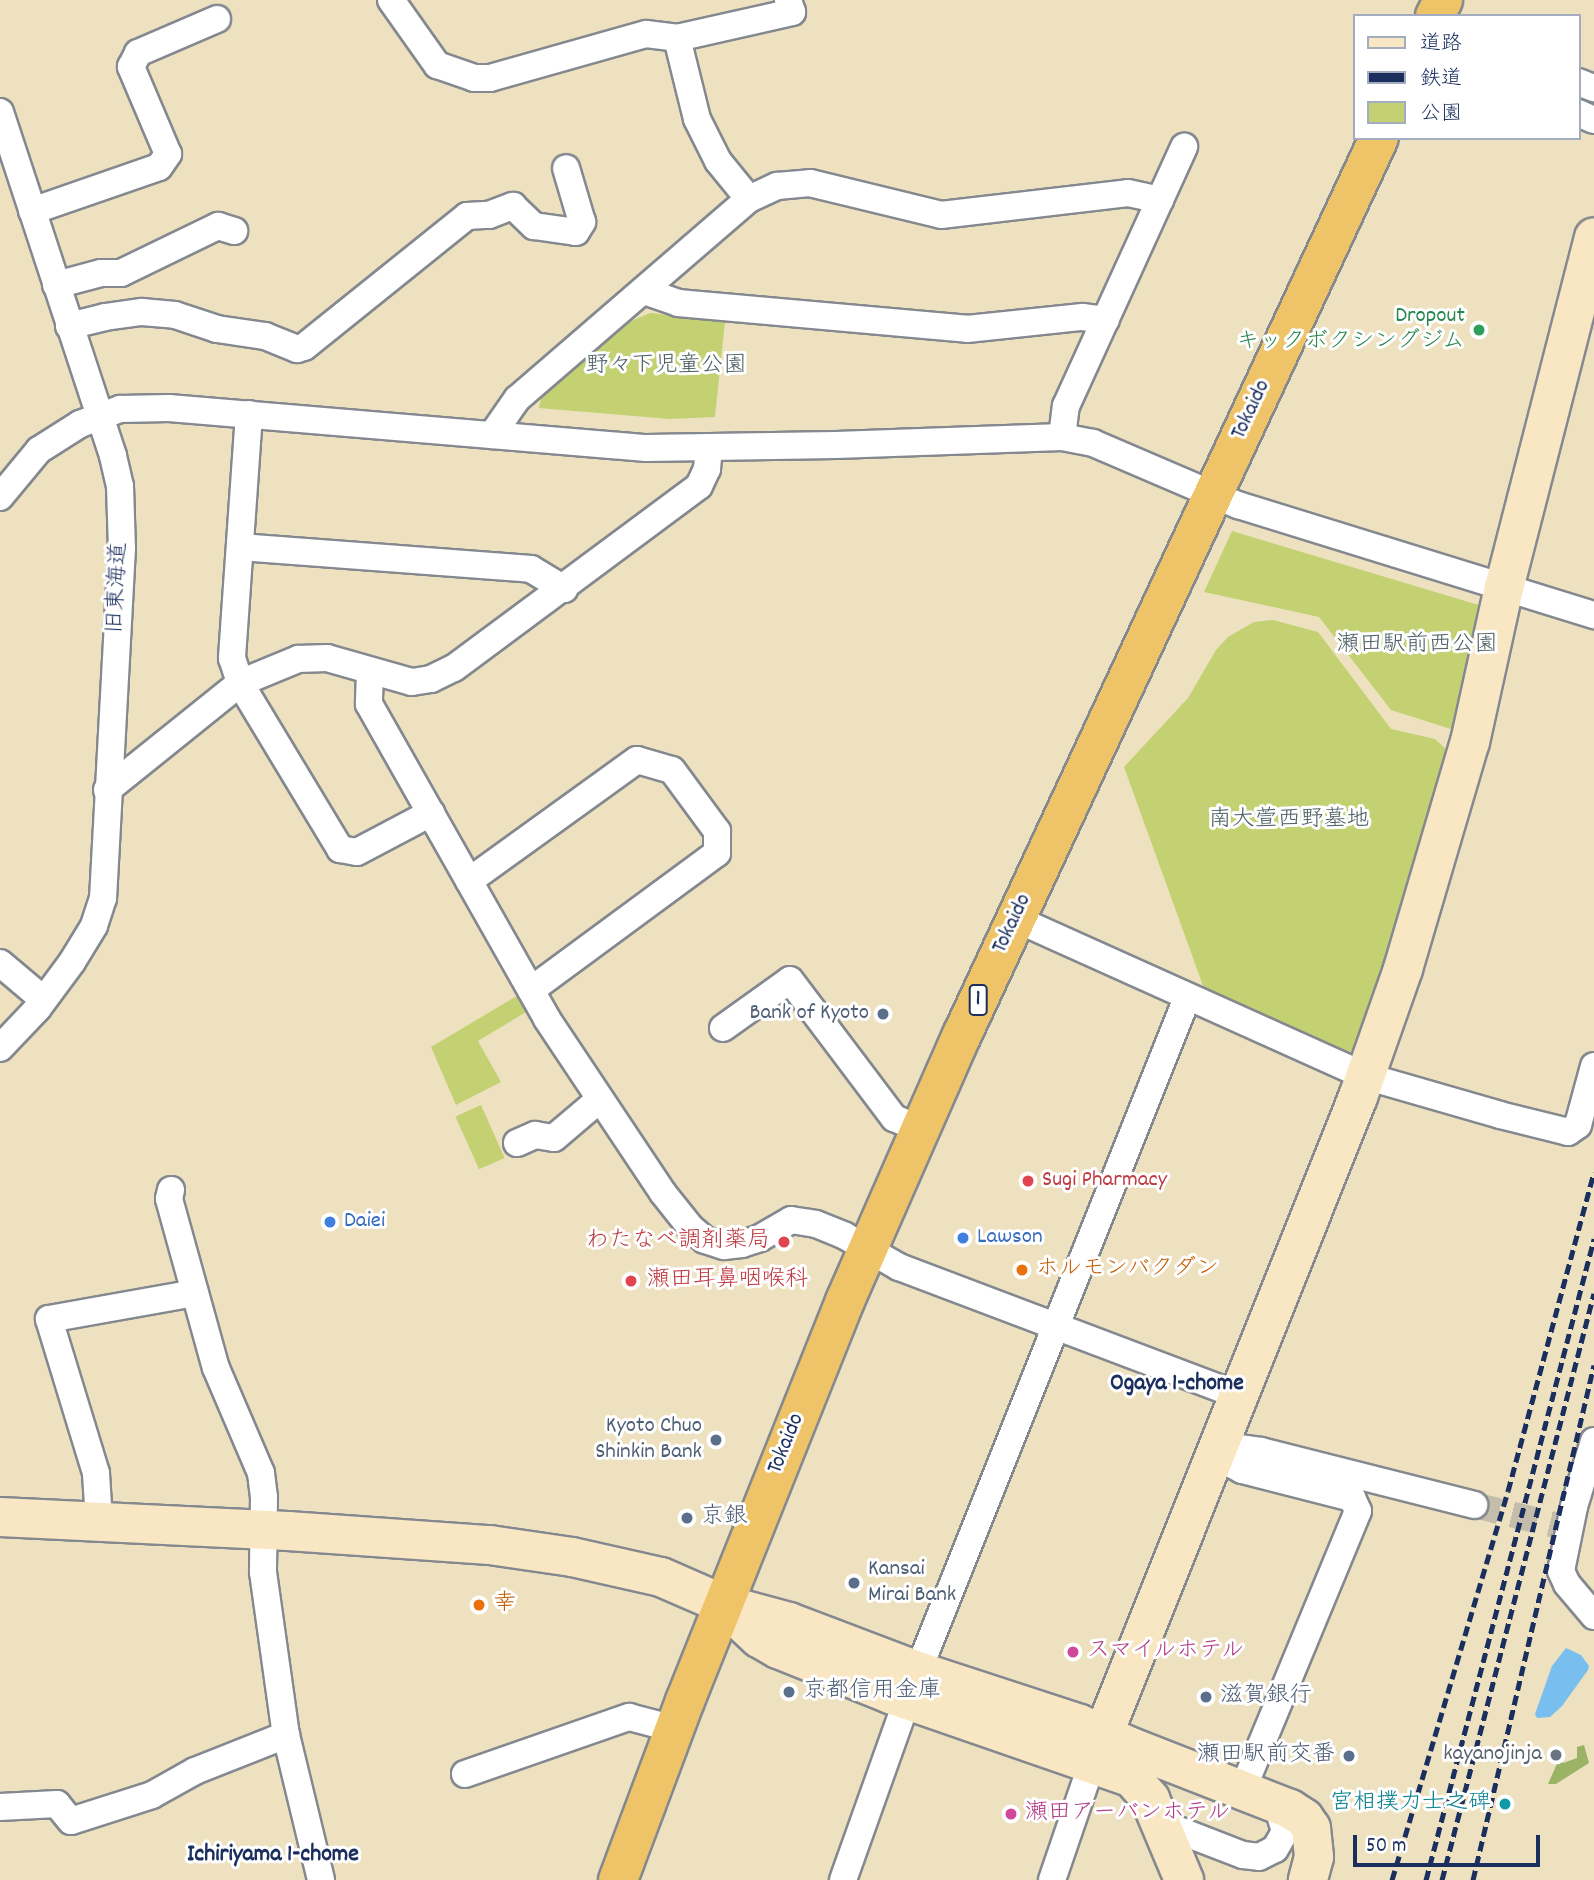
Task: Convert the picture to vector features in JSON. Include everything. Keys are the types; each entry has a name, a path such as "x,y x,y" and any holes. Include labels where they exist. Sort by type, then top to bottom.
{"highway":[{"name":"Tokaido","path":"618,1880 723,1604 869,1250 1016,919 1378,140"}],"street":[{"path":"391,0 437,65 474,78 490,78 646,34 677,38 792,12 788,0"},
{"path":"32,211 159,167 168,154 131,68 138,53 217,19"},
{"path":"677,38 696,119 718,161 749,199"},
{"name":"旧東海道","path":"0,112 120,486 122,548 103,898 94,926 44,1000 0,1048"},
{"path":"1062,437 1066,406 1184,147"},
{"path":"69,326 142,312 175,315 217,329 265,336 297,349 304,347 467,216 489,215 513,206 534,226 576,232 582,222 566,169"},
{"path":"492,435 517,399 749,199 777,186 810,183 941,215 1128,193 1160,200"},
{"path":"56,285 101,273 121,273 218,226 234,232"},
{"path":"1052,1880 1097,1749 1365,1076 1404,969 1470,742 1504,588 1594,237"},
{"path":"644,291 678,303 967,329 1083,317 1106,320"},
{"path":"0,497 39,450 98,415 120,409 169,408 646,447 709,448 1062,437 1093,443 1212,495 1594,615"},
{"path":"249,414 232,658 240,683 340,849 357,852 431,813"},
{"path":"107,790 240,683 298,659 327,657 412,682 432,679 454,668 564,589 699,486 708,469 709,448"},
{"path":"240,547 530,569 564,589"},
{"path":"370,671 369,704 531,990 663,1193 690,1227 705,1240 723,1246 741,1244 760,1238 791,1220 816,1224 899,1267 1238,1395"},
{"path":"469,881 637,760 672,770 717,831 717,853 531,990"},
{"path":"1016,919 1365,1076 1567,1132 1578,1125 1594,1066"},
{"path":"0,963 44,1000"},
{"path":"723,1028 790,980 894,1118 922,1130"},
{"path":"843,1880 912,1685 1187,998"},
{"path":"517,1143 535,1135 554,1138 600,1098"},
{"path":"171,1190 169,1199 216,1368 261,1472 263,1572 286,1735 321,1880"},
{"path":"99,1522 96,1472 49,1319 195,1293"},
{"path":"1594,1441 1574,1507 1561,1571 1567,1584 1594,1616"},
{"path":"1219,1445 1261,1451 1474,1505"},
{"path":"1219,1445 1229,1463 1242,1470 1352,1498 1358,1511 1257,1795"},
{"path":"0,1517 264,1530 540,1552 661,1577 723,1604 789,1622 912,1685 1028,1705 1097,1749 1143,1788 1184,1880"},
{"path":"465,1774 629,1717 675,1729"},
{"path":"0,1807 57,1804 71,1821 152,1795 195,1771 286,1735"},
{"path":"1097,1749 1257,1795 1304,1818 1311,1828 1314,1857 1308,1880"},
{"path":"1160,1823 1243,1856 1259,1857 1275,1849 1285,1832 1280,1814 1257,1795"}],"green space":[{"name":"野々下児童公園","path":"650,313 725,321 715,417 670,419 539,408 541,398 624,324"},
{"name":"瀬田駅前西公園","path":"1232,531 1482,606 1457,731 1391,710 1319,617 1204,592"},
{"name":"南大萱西野墓地","path":"1273,620 1318,632 1391,729 1435,739 1449,752 1414,884 1356,1050 1343,1053 1206,994 1124,767 1188,698 1216,650 1228,637 1254,622"},
{"path":"520,994 526,1012 478,1041 501,1082 456,1105 431,1047"},
{"path":"481,1105 505,1158 479,1169 455,1116"},
{"path":"1584,1745 1589,1763 1556,1784 1548,1784 1559,1759 1563,1763 1577,1758 1577,1747"}],"water":[{"path":"1566,1648 1581,1655 1589,1666 1588,1670 1562,1706 1550,1717 1537,1718 1535,1714 1552,1666"}],"tunnel":[{"path":"1474,1505 1579,1531"}],"railway":[{"path":"1392,1880 1508,1491 1594,1172"},
{"path":"1426,1880 1594,1239"},
{"path":"1442,1880 1594,1293"},
{"path":"1473,1880 1594,1365"}],"place":[{"name":"Dropout キックボクシングジム","path":"1479,330"},
{"name":"Bank of Kyoto","path":"883,1014"},
{"name":"Sugi Pharmacy","path":"1028,1181"},
{"name":"Daiei","path":"330,1222"},
{"name":"Lawson","path":"963,1238"},
{"name":"わたなべ調剤薬局","path":"784,1242"},
{"name":"ホルモンバクダン","path":"1022,1270"},
{"name":"瀬田耳鼻咽喉科","path":"631,1281"},
{"name":"Kyoto Chuo Shinkin Bank","path":"716,1440"},
{"name":"京銀","path":"687,1518"},
{"name":"Kansai Mirai Bank","path":"854,1583"},
{"name":"幸","path":"479,1605"},
{"name":"スマイルホテル","path":"1073,1652"},
{"name":"京都信用金庫","path":"789,1692"},
{"name":"滋賀銀行","path":"1206,1697"},
{"name":"kayanojinja","path":"1556,1755"},
{"name":"瀬田駅前交番","path":"1349,1756"},
{"name":"宮相撲力士之碑","path":"1505,1804"},
{"name":"瀬田アーバンホテル","path":"1011,1814"}],"district":[{"name":"Ogaya 1-chome","path":"1177,1385"},
{"name":"Ichiriyama 1-chome","path":"273,1856"}]}
